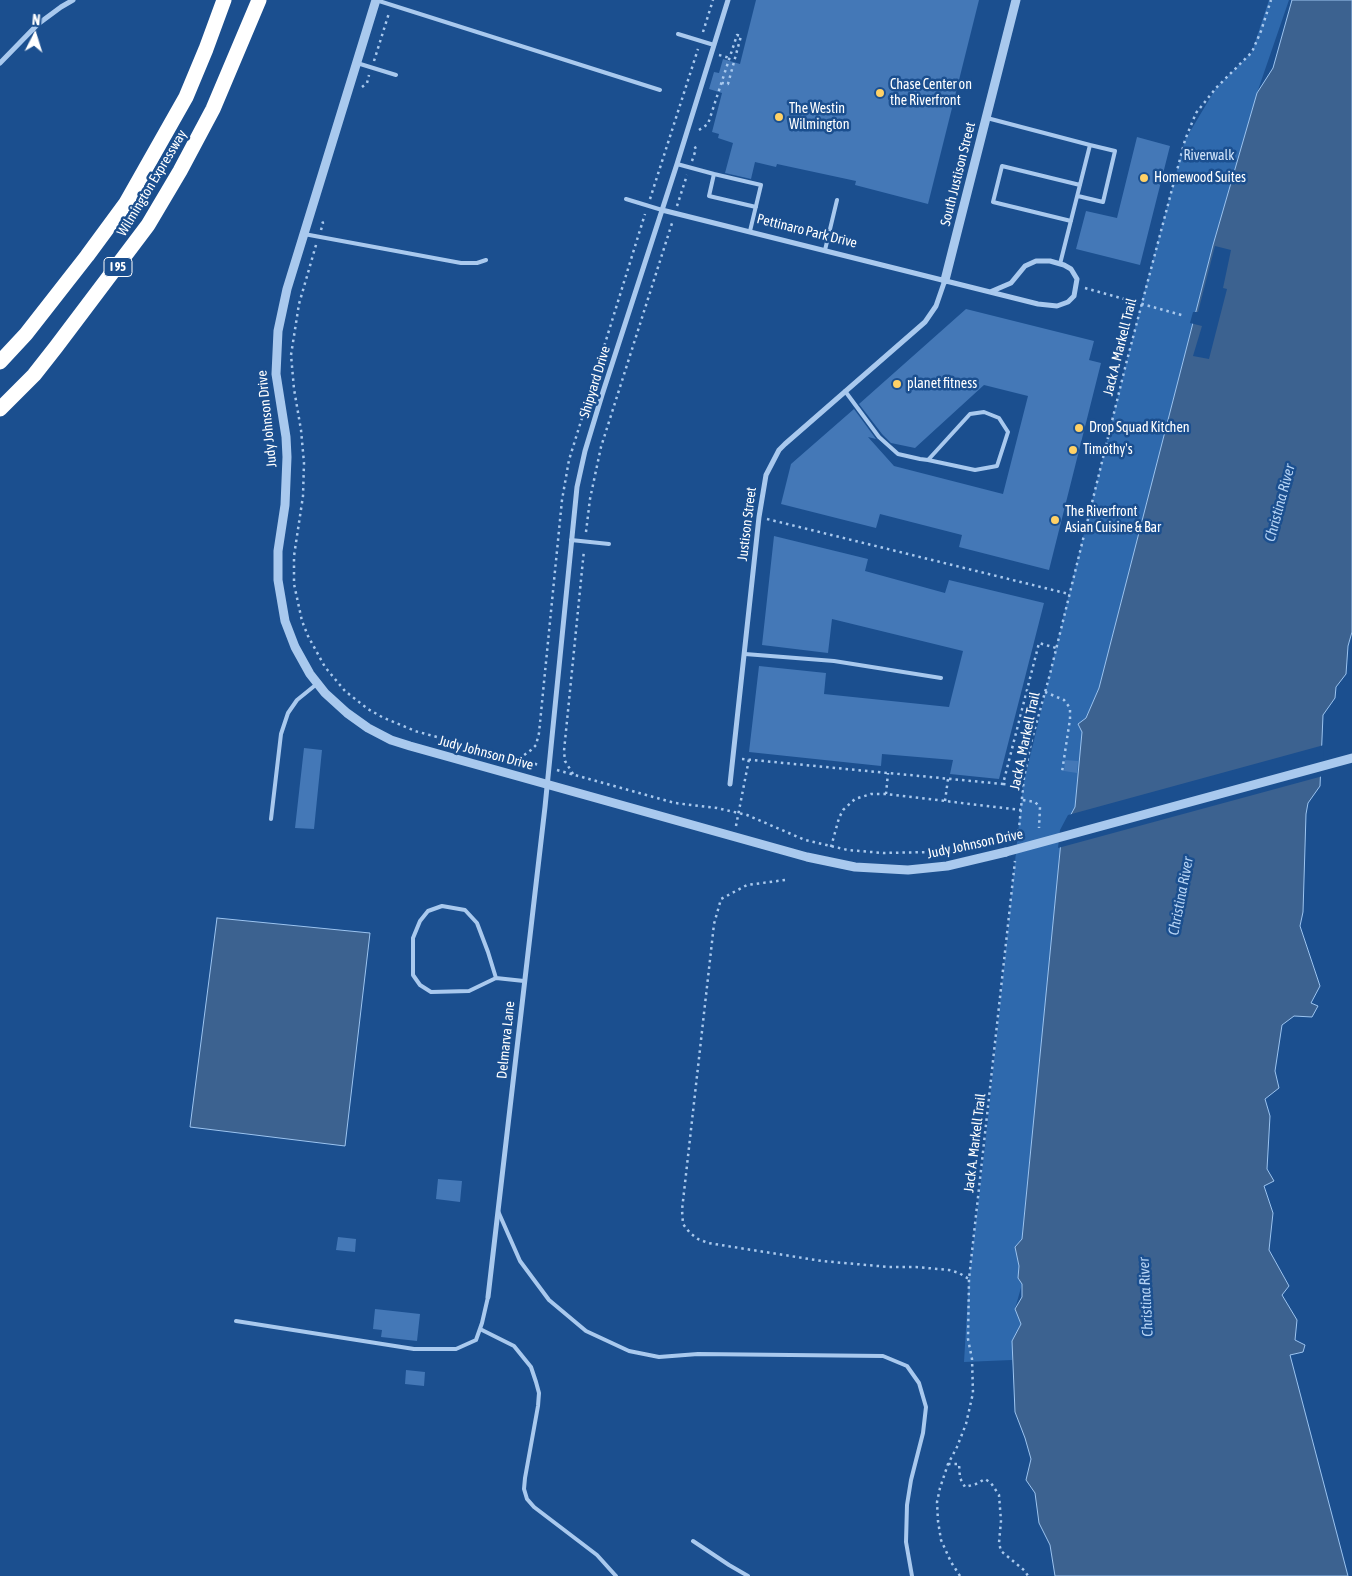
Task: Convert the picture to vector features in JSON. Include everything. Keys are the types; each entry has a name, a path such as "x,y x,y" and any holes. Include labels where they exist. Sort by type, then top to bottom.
{"highway":[{"name":"Wilmington Expressway","path":"0,362 26,334 87,256 126,202 186,97 224,0"},
{"name":"Wilmington Expressway","path":"0,409 34,375 148,225 180,171 213,109 259,0"}],"street":[{"path":"0,63 38,24 61,6 73,0"},
{"name":"Judy Johnson Drive","path":"376,0 287,289 278,331 276,374 286,437 287,457 286,488 277,565 285,621 295,647 310,674 336,703 356,720 391,740 410,746 831,863 882,870 908,870 947,866 1006,852 1352,758"},
{"name":"Shipyard Drive","path":"546,784 577,487 585,451 728,0"},
{"name":"South Justison Street","path":"945,280 1016,0"},
{"name":"Pettinaro Park Drive","path":"662,210 1038,304 1057,306 1068,302 1074,296 1077,286"},
{"path":"990,292 1011,283 1031,262 1041,260 1060,264 1070,269 1075,274 1077,286"},
{"name":"Justison Street","path":"730,784 759,517 766,475 779,450 924,322 936,306 945,280"},
{"name":"Delmarva Lane","path":"488,1297 546,784"}],"lane":[{"path":"376,0 660,90"},
{"path":"678,34 714,45"},
{"path":"356,63 396,75"},
{"path":"986,118 1115,151 1103,202 1078,196"},
{"path":"1060,264 1090,145"},
{"path":"677,164 761,185 750,232"},
{"path":"1071,221 993,202 1002,166 1080,185"},
{"path":"714,174 709,196 756,207"},
{"path":"626,199 662,210"},
{"path":"825,250 837,200"},
{"path":"304,234 461,262 477,263 486,260"},
{"path":"845,391 880,437 898,454 975,470 997,466 1008,432 999,418 984,412 970,414 928,460"},
{"path":"571,540 609,544"},
{"path":"745,654 834,661 941,678"},
{"path":"271,819 282,734 288,713 297,700 318,683"},
{"path":"496,978 477,923 465,910 442,906 428,911 420,921 413,938 413,975 420,985 431,992 469,991 496,978 524,981"},
{"path":"498,1211 520,1262 549,1300 586,1331 629,1351 659,1357 698,1354 883,1356 907,1366 919,1383 926,1407 923,1433 911,1480 907,1505 906,1542 912,1576"},
{"path":"236,1321 414,1349 456,1349 476,1340 488,1297"},
{"path":"480,1329 514,1346 531,1367 536,1382 539,1393 524,1489 527,1499 534,1507 597,1555 616,1576"},
{"path":"693,1541 729,1566 748,1576"}],"path":[{"name":"Jack A. Markell Trail","path":"1018,839 1023,786 1031,744 1141,304 1185,140 1196,113 1216,88 1252,52 1271,0"},
{"path":"361,88 367,83 392,5"},
{"path":"697,135 699,129 708,124 737,35 741,36 728,84 722,83"},
{"path":"574,775 565,762 564,751 590,499 600,447 696,149 694,146 695,142"},
{"path":"322,214 323,223 299,304 292,355 294,389 304,463 303,496 294,556 294,584 302,621 308,636 325,666 346,690 368,709 415,731 674,803 738,812 766,822 797,837 831,847 874,853 916,853 967,847 1006,838"},
{"path":"1077,286 1185,316"},
{"path":"759,517 1069,594"},
{"path":"1003,784 1039,643 1056,648"},
{"path":"1045,692 1064,700 1070,708 1062,772"},
{"path":"733,758 1023,786"},
{"path":"734,837 749,759"},
{"path":"886,794 888,773"},
{"path":"945,801 948,779"},
{"path":"831,847 839,818 848,804 862,796 878,793 1021,810"},
{"path":"1022,800 1035,802 1040,807 1039,828"},
{"name":"Jack A. Markell Trail","path":"960,1576 941,1540 938,1502 940,1488 948,1464 966,1424 974,1393 972,1359 968,1339 969,1279 1016,859"},
{"path":"785,880 747,885 722,899 714,924 682,1210 683,1224 690,1233 708,1243 822,1261 949,1270 969,1279"},
{"path":"948,1464 959,1464 960,1478 965,1487 985,1480 991,1483 999,1495 1001,1521 999,1543 1001,1551 1025,1571 1028,1576"}],"green space":[{"name":"Riverwalk","path":"1269,0 1289,0 1257,93 1213,245 1099,688 1086,718 1079,724 1082,732 1076,800 1075,807 1062,831 1022,1239 1015,1247 1019,1266 1018,1278 1022,1284 1015,1309 1021,1324 1012,1341 1012,1360 964,1362 969,1279 1023,786 1141,304 1185,140 1216,88 1252,52"}],"water":[{"name":"Christina River","path":"1292,0 1352,0 1352,632 1348,646 1346,674 1336,687 1335,698 1323,715 1320,786 1308,803 1306,814 1303,912 1300,926 1320,986 1311,1003 1318,1006 1312,1017 1294,1016 1282,1025 1275,1071 1279,1088 1265,1099 1270,1116 1267,1169 1274,1181 1264,1186 1273,1213 1269,1250 1289,1286 1282,1295 1297,1320 1295,1340 1305,1345 1303,1352 1290,1355 1348,1576 1055,1576 1050,1545 1039,1523 1035,1493 1026,1480 1031,1459 1015,1412 1012,1341 1021,1324 1015,1309 1022,1297 1022,1284 1018,1278 1019,1266 1015,1247 1022,1239 1062,831 1075,807 1082,732 1078,724 1086,718 1099,688 1213,245 1257,93 1273,68"},
{"path":"217,918 370,933 345,1146 190,1127"}],"pier":[{"path":"1215,246 1231,250 1223,288 1227,289 1209,359 1193,356 1202,326 1190,323 1193,312 1198,312"},
{"path":"1324,745 1323,776 1058,848 1060,830 1068,815"}],"building":[{"name":"Chase Center on the Riverfront","path":"756,0 979,0 928,204 855,185 856,181 777,164 776,167 755,162 751,179 725,173 733,143 718,138 719,134 712,132 722,93 709,89 714,72 719,73 723,59 740,64"},
{"name":"Homewood Suites","path":"1137,137 1170,146 1140,265 1076,249 1086,211 1117,218"},
{"path":"966,309 1094,341 1089,360 1101,363 1049,570 959,547 962,535 880,514 876,528 781,504 791,464 854,409 876,439 868,437 894,466 1003,494 1028,396 984,385 915,448 891,443 859,404"},
{"path":"774,536 868,559 865,571 945,593 949,580 1044,603 999,779 950,774 953,760 882,754 881,766 749,752 759,666 826,673 824,694 949,707 963,651 832,619 828,653 762,645"},
{"path":"304,748 322,750 314,829 295,828"},
{"path":"1065,760 1078,761 1077,773 1064,771"},
{"path":"438,1179 462,1181 460,1202 436,1199"},
{"path":"338,1237 356,1239 355,1252 336,1250"},
{"path":"375,1309 420,1314 417,1341 381,1337 382,1330 373,1329"},
{"path":"406,1370 425,1372 424,1386 405,1384"}],"place":[{"name":"Chase Center on the Riverfront","path":"880,93"},
{"name":"The Westin Wilmington","path":"779,117"},
{"name":"Homewood Suites","path":"1144,178"},
{"name":"planet fitness","path":"897,384"},
{"name":"Drop Squad Kitchen","path":"1079,428"},
{"name":"Timothy's","path":"1073,450"},
{"name":"The Riverfront Asian Cuisine & Bar","path":"1055,520"}]}
